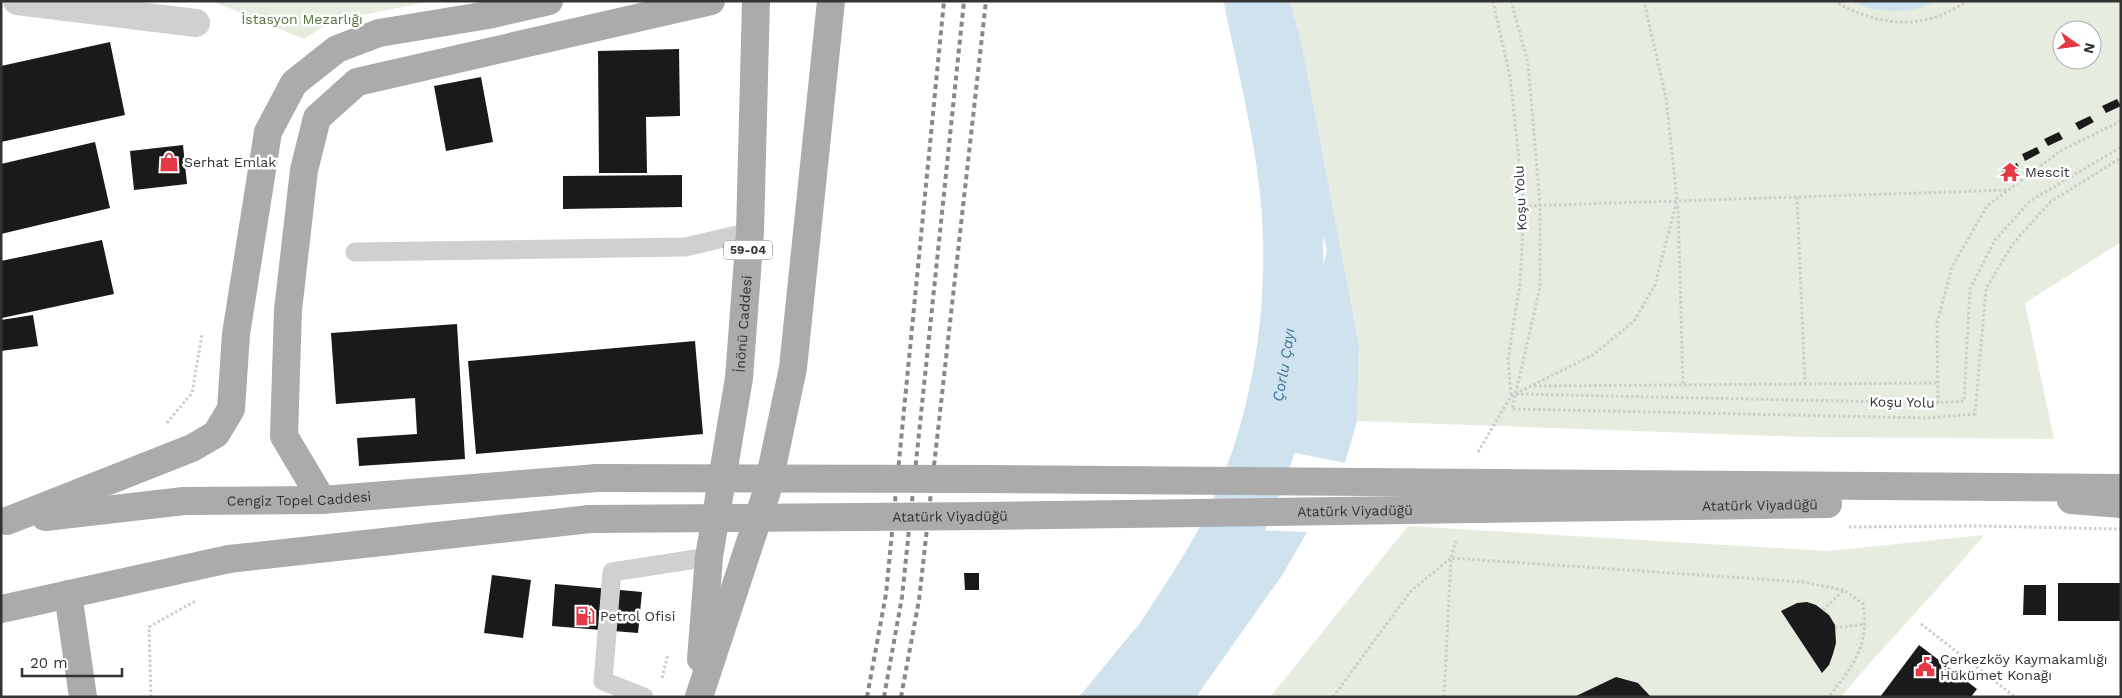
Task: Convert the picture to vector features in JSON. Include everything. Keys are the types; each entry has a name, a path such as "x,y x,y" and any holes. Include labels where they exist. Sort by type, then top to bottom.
{"main road":[{"path":"4,522 192,448 216,434 230,409 236,334 268,132 294,83 337,49 378,33 488,15 549,1"},
{"path":"322,500 284,436 288,310 304,170 317,118 357,82 711,1"},
{"name":"İnönü Caddesi","path":"709,557 738,378 750,232 756,1"},
{"name":"59-04","path":"698,697 767,491 793,368 831,1"},
{"name":"Cengiz Topel Caddesi","path":"4,522 184,501 322,500 597,478"},
{"name":"Atatürk Viyadüğü","path":"597,478 1006,479 2121,488"},
{"name":"Atatürk Viyadüğü","path":"68,594 229,559 590,519 986,516 2072,500 2121,504"},
{"name":"59-04","path":"698,697 709,557"},
{"path":"1,609 68,594 83,697"}],"street":[{"path":"17,1 115,7 196,23"}],"lane":[{"path":"356,252 685,247 750,232"},
{"path":"644,697 604,681 612,572 709,557"}],"path":[{"name":"Koşu Yolu","path":"1493,1 1510,77 1524,206 1520,284 1508,359 1511,396"},
{"path":"1511,1 1528,63 1540,205 1540,287 1512,409 1928,418 1975,414 1986,290 2012,245 2050,202 2121,158"},
{"path":"1644,1 1666,98 1678,200 1684,384"},
{"path":"1834,1 1868,18 1898,23 1921,21 1943,14 1966,1"},
{"path":"1938,403 1937,323 1952,267 1987,206 2062,150 2121,121"},
{"name":"Koşu Yolu","path":"1516,394 1938,403 1964,401 1970,289 1995,240 2030,201 2121,147"},
{"path":"1524,206 2009,190"},
{"path":"1797,197 1805,384"},
{"path":"1477,454 1511,396 1593,355 1634,321 1655,285 1678,200"},
{"path":"158,426 167,422 192,392 204,325"},
{"path":"1531,386 1938,382"},
{"path":"1444,697 1451,558 1456,539"},
{"path":"1332,697 1410,592 1451,558 1803,582 1844,590 1863,604 1866,624 1857,661 1829,697"},
{"path":"1822,610 1844,590"},
{"path":"1835,628 1866,624"},
{"path":"1921,624 2015,697"}],"green space":[{"name":"İstasyon Mezarlığı","path":"212,1 432,1 332,21 304,39"},
{"path":"1290,1 2121,1 2121,242 2025,303 2054,439 1803,437 1357,421 1359,345 1302,45"},
{"path":"1408,526 1828,551 1984,535 1841,697 1270,697"}],"water":[{"path":"1244,1 1290,1 1302,45 1359,345 1357,421 1345,463 1281,450 1327,249 1262,47"},
{"path":"1850,1 1937,1 1916,9 1894,11 1871,8"},
{"path":"1230,529 1307,532 1283,574 1196,697 1079,697 1134,630"}],"building":[{"path":"110,42 125,115 1,142 1,66"},
{"path":"679,49 680,116 646,117 647,173 599,173 598,51"},
{"path":"481,77 493,142 446,151 434,86"},
{"path":"2117,99 2121,106 2106,113 2102,106"},
{"path":"2090,116 2094,122 2079,130 2075,123"},
{"path":"2059,132 2063,139 2048,146 2044,139"},
{"path":"95,142 110,208 1,234 1,164"},
{"path":"183,145 187,184 134,190 130,151"},
{"path":"2037,147 2040,153 2025,161 2022,154"},
{"path":"2017,163 2020,170 2005,177 2002,170"},
{"path":"682,175 682,207 563,209 563,176"},
{"path":"102,240 114,294 2,318 1,261"},
{"path":"33,315 38,346 1,351 1,320"},
{"path":"457,324 465,459 359,466 357,438 417,434 415,398 336,404 331,333"},
{"path":"695,341 703,434 476,454 468,361"},
{"path":"964,573 979,573 979,590 965,590"},
{"path":"492,575 531,580 523,638 484,633"},
{"path":"2058,583 2121,583 2121,621 2058,621"},
{"path":"555,584 642,592 638,633 552,626"},
{"path":"2024,585 2046,585 2046,615 2023,615"},
{"path":"1807,602 1816,605 1829,615 1835,625 1836,643 1829,665 1822,673 1781,611 1797,603"},
{"name":"Çerkezköy Kaymakamlığı Hükümet Konağı","path":"1919,645 1977,689 1971,697 1880,697"},
{"path":"1616,677 1638,683 1651,697 1574,697"}],"waterway":[{"name":"Çorlu Çayı","path":"1131,697 1211,568 1240,513 1268,437 1286,357 1293,277 1291,207 1279,118 1254,1"}],"railway":[{"path":"867,697 886,594 944,1"},
{"path":"884,697 902,597 964,1"},
{"path":"901,697 919,600 986,1"}],"place":[{"name":"Serhat Emlak","path":"169,162"},
{"name":"Mescit","path":"2010,172"},
{"name":"Petrol Ofisi","path":"585,616"},
{"name":"Çerkezköy Kaymakamlığı Hükümet Konağı","path":"1925,667"}]}
